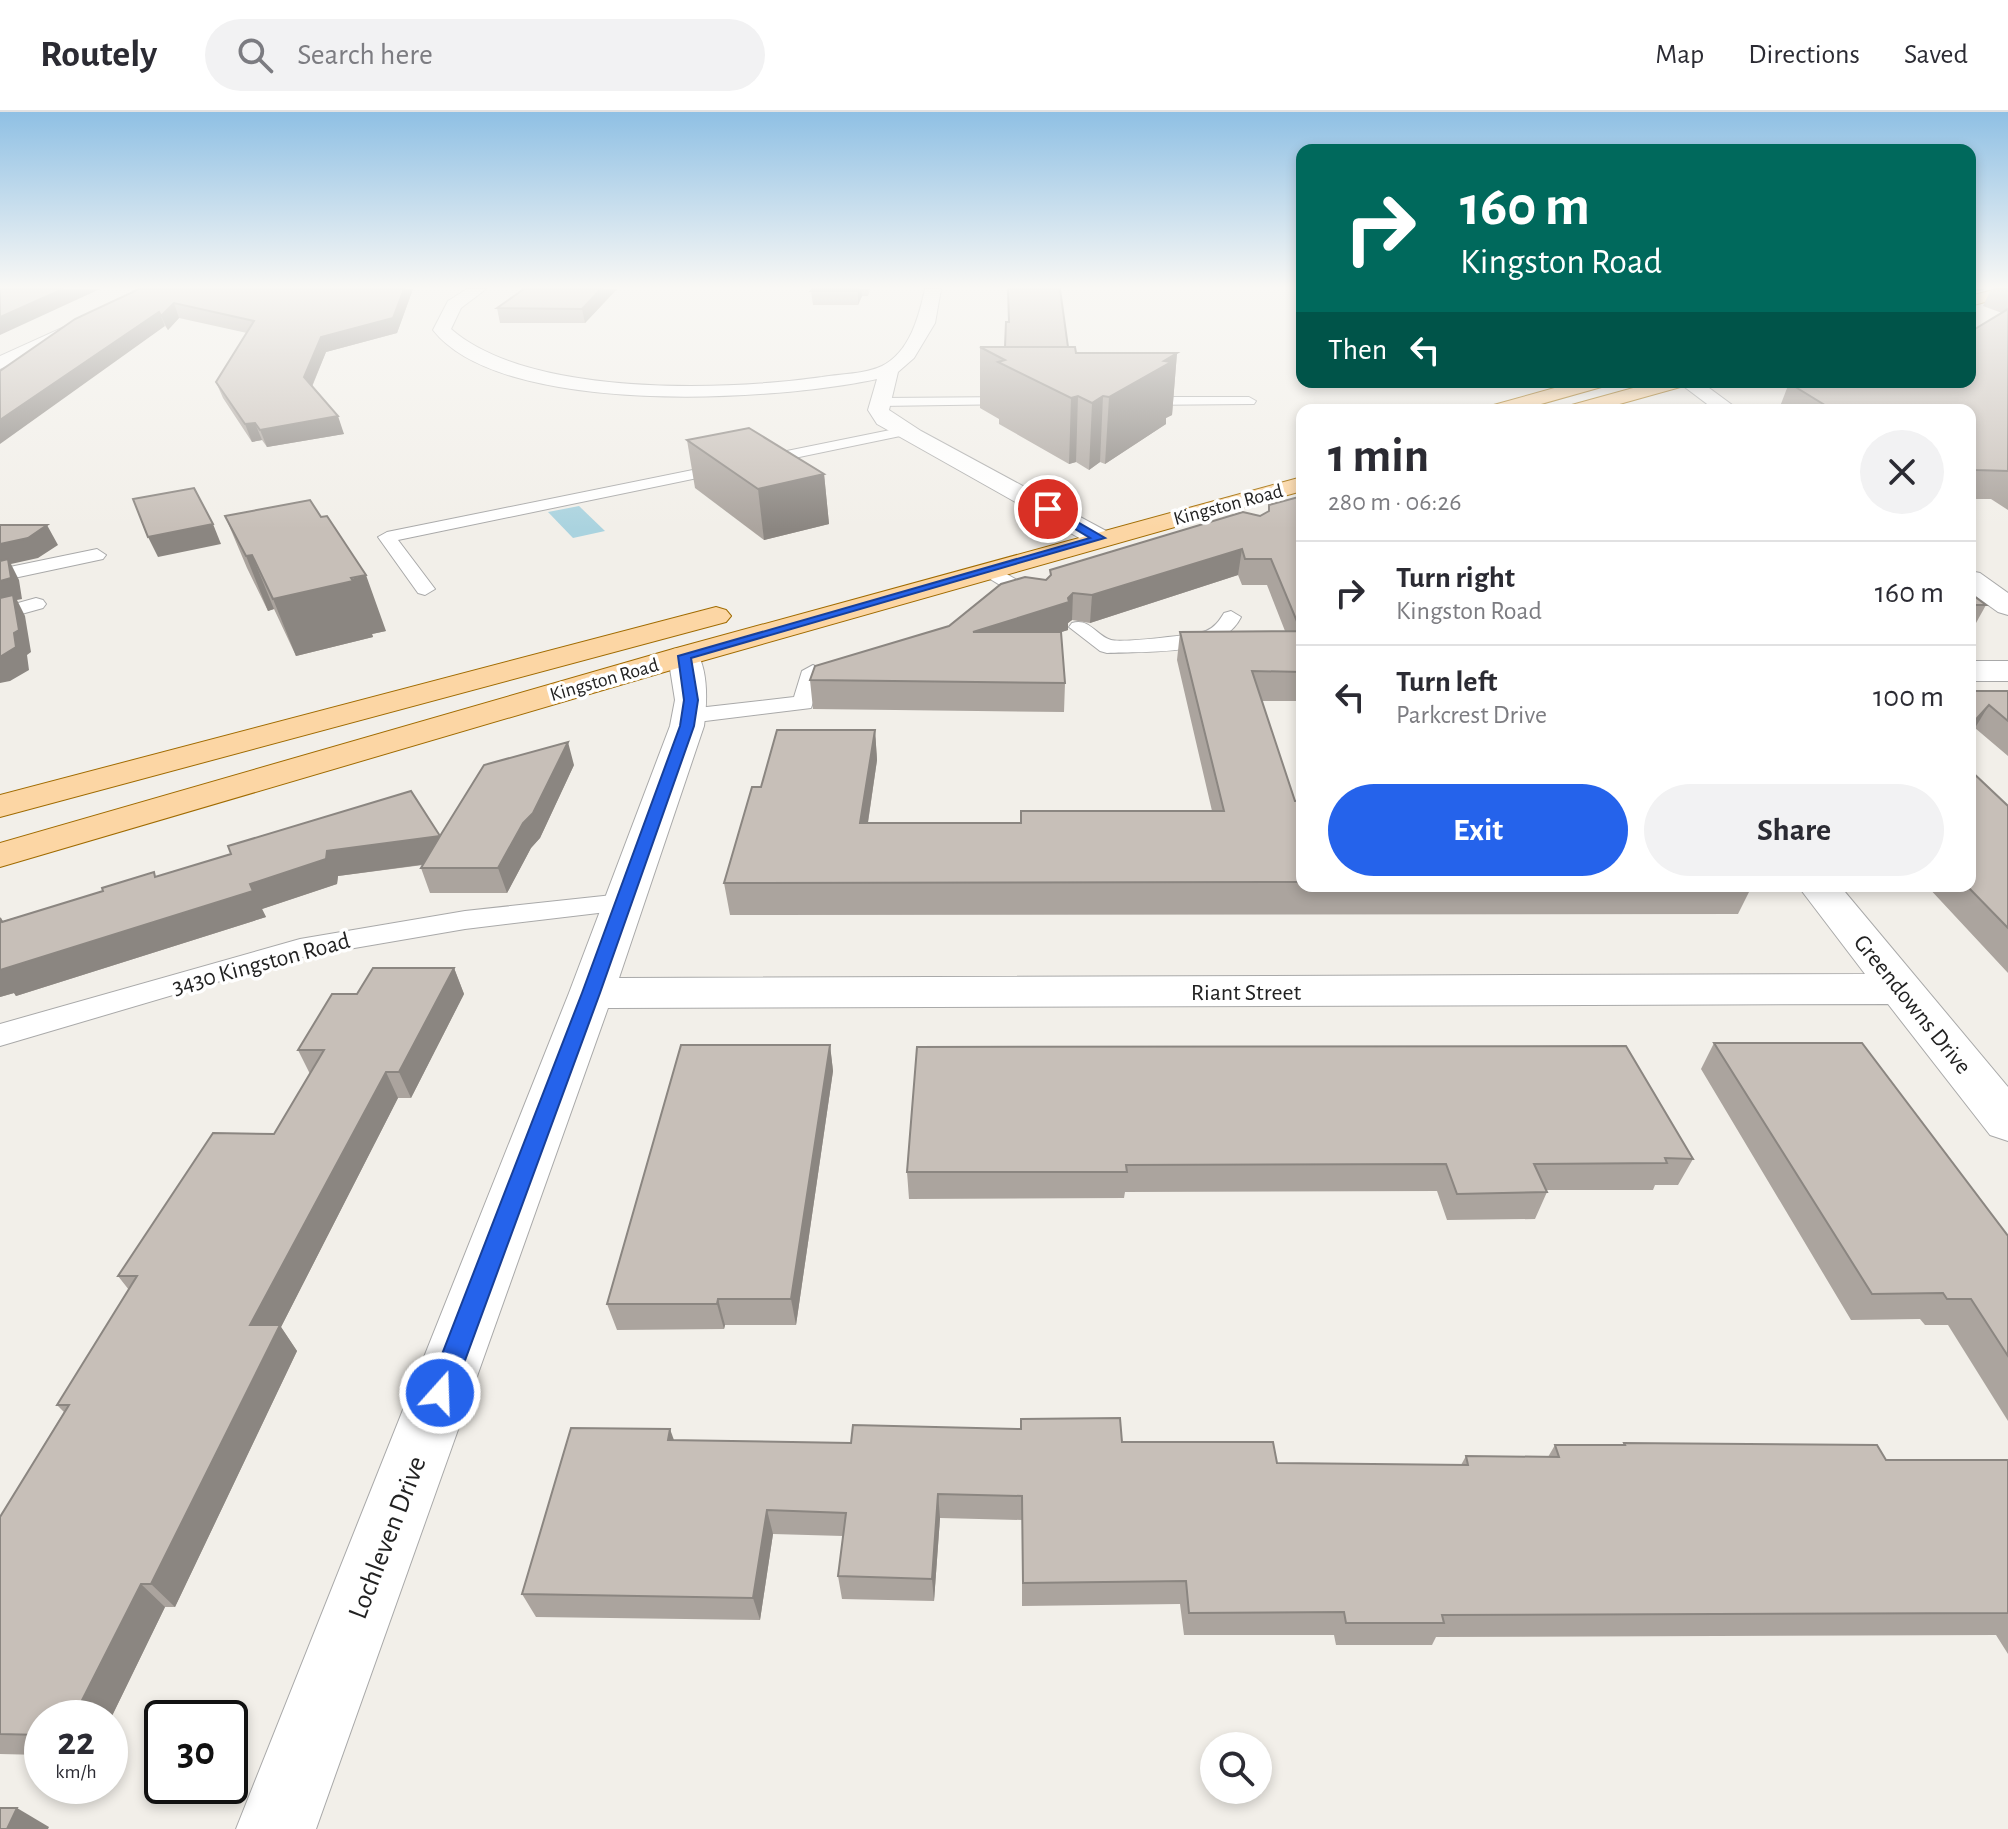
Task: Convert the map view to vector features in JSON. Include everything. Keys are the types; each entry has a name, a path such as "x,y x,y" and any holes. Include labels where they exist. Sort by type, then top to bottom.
{"main road":[{"path":"1519,404 1576,388"},
{"path":"1597,404 1655,388"},
{"name":"Kingston Road","path":"1168,496 1201,500 1296,464"},
{"name":"Kingston Road","path":"0,855 989,570 1100,525 1201,500 1296,485"},
{"name":"Kingston Road","path":"0,806 1069,521"}],"street":[{"path":"517,369 586,383 795,394 879,406"},
{"path":"735,390 836,381 889,370 879,406 885,419 1069,521 1100,525"},
{"path":"1697,388 1720,404"},
{"path":"1976,583 2008,606"},
{"name":"Lochleven Drive","path":"276,1829 591,993 689,716 691,700 684,656"},
{"path":"1976,671 2008,671"},
{"name":"Greendowns Drive","path":"1823,892 2008,1122"},
{"name":"Riant Street","path":"591,993 1901,989"}],"lane":[{"path":"879,406 1034,401"},
{"path":"1126,401 1249,401"},
{"path":"425,589 387,537 905,431"},
{"path":"1201,500 1235,523"},
{"path":"0,575 97,555"},
{"path":"989,570 1038,600"},
{"path":"0,614 36,604"},
{"path":"1079,627 1112,654 1212,636 1226,627 1231,617"},
{"path":"689,716 803,703 813,671"},
{"name":"3430 Kingston Road","path":"0,1035 300,948 465,920 622,903"}],"water":[{"path":"579,506 605,531 573,538 548,512"}],"building":[{"path":"3,369 75,369 0,420 0,371"},
{"path":"224,369 307,369 304,377 338,416 260,430 255,423 245,424 216,382"},
{"path":"1012,369 1158,369 1092,403 1078,396 1071,398"},
{"path":"1976,369 2008,369 2008,471 1976,470 1976,404 1823,404 1797,388 1976,388"},
{"path":"749,428 824,474 758,489 687,440"},
{"path":"194,488 213,524 148,537 133,499"},
{"path":"1296,498 1296,619 1271,559 1245,559 1242,549 1092,595 1073,593 1068,598 1069,602 973,632 1061,632 1065,683 810,680 815,666 949,626 1001,584 1025,577 1046,580 1051,575 1050,570 1243,512 1260,516 1269,511 1269,505"},
{"path":"310,500 321,517 327,516 366,575 351,578 353,581 273,599 252,555 246,556 225,516"},
{"path":"0,525 47,525 28,538 0,544"},
{"path":"8,559 11,578 0,581 0,561"},
{"path":"13,595 19,630 14,633 16,647 0,657 0,598"},
{"path":"1296,631 1296,672 1252,671 1296,801 1296,882 724,883 752,787 761,787 777,730 875,730 860,823 1021,823 1021,811 1224,811 1180,632"},
{"path":"1976,691 2008,691 2008,721 1989,705 1976,719"},
{"path":"568,742 533,813 523,823 498,868 421,868 484,765"},
{"path":"1976,776 2008,806 2008,928 1973,892 1976,892"},
{"path":"411,791 440,836 327,851 326,859 250,884 253,891 0,970 0,918 2,922 154,872 155,877 231,854 228,846"},
{"path":"373,968 454,968 399,1072 386,1072 250,1325 280,1325 151,1584 141,1584 82,1700 24,1700 24,1735 0,1734 0,1517 69,1405 57,1405 137,1276 118,1276 213,1133 274,1134 324,1050 298,1050 332,994 357,994"},
{"path":"1714,1043 1862,1043 2008,1236 2008,1356 1971,1299 1947,1299 1943,1293 1872,1294"},
{"path":"681,1045 830,1045 791,1299 718,1299 717,1304 607,1304"},
{"path":"1626,1046 1693,1159 1665,1158 1667,1163 1534,1164 1547,1192 1457,1194 1446,1164 1126,1165 1127,1172 907,1172 917,1047"},
{"path":"1120,1418 1122,1442 1273,1442 1277,1463 1468,1465 1466,1456 1559,1457 1555,1445 1624,1443 1877,1445 1886,1460 2008,1460 2008,1613 1442,1615 1444,1623 1346,1623 1344,1612 1189,1613 1186,1581 1023,1583 1022,1496 938,1494 932,1579 838,1576 846,1513 767,1510 753,1598 522,1594 571,1428 670,1429 668,1440 851,1443 853,1425 1021,1429 1021,1419"},
{"path":"0,1808 17,1808 7,1829 0,1829"}],"route":[{"path":"440,1393 591,993 687,726 691,700 684,656 1099,538 1048,509"}]}
